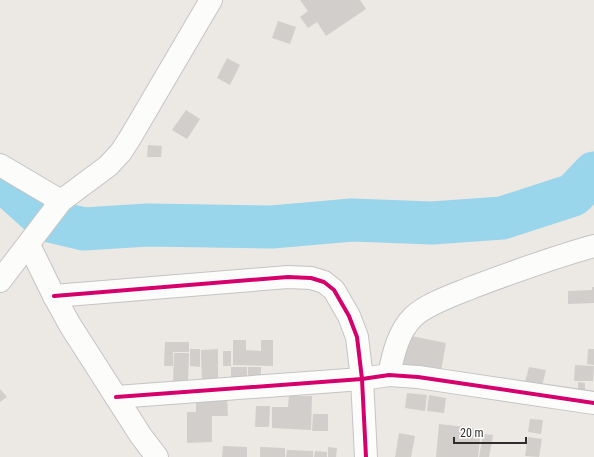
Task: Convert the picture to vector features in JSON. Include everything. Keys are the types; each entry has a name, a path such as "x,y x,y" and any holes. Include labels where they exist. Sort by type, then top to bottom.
{"street":[{"path":"0,281 29,245 61,201 108,166 121,152 211,0"},
{"path":"0,165 61,201"},
{"path":"29,245 70,325 116,397 157,457"},
{"path":"388,375 398,343 408,323 420,312 452,296 528,266 594,246"},
{"path":"54,296 288,277 310,278 324,282 334,290 349,316 357,337 362,379 366,457"},
{"path":"116,397 362,379 388,375 449,381 594,403"}],"building":[{"path":"300,0 360,0 366,9 326,36 317,22 308,28 300,17 308,11"},
{"path":"278,21 296,27 290,44 272,38"},
{"path":"227,58 240,65 230,85 217,78"},
{"path":"186,110 200,119 187,139 172,130"},
{"path":"148,145 162,146 161,157 147,157"},
{"path":"592,287 594,287 594,303 568,304 568,291 592,290"},
{"path":"406,335 446,343 441,371 400,363"},
{"path":"233,340 246,340 246,350 261,351 261,340 273,340 273,366 233,365"},
{"path":"165,342 189,342 189,352 173,352 173,366 164,366"},
{"path":"190,349 200,349 200,367 190,366"},
{"path":"218,349 218,384 202,383 201,350"},
{"path":"588,349 594,349 594,365 587,364"},
{"path":"223,351 231,351 231,366 223,366"},
{"path":"174,353 189,353 188,383 173,382"},
{"path":"575,365 594,366 593,381 574,381"},
{"path":"231,367 247,367 247,381 231,381"},
{"path":"248,367 261,367 261,380 248,380"},
{"path":"529,367 546,370 542,386 525,382"},
{"path":"578,382 585,383 585,392 578,391"},
{"path":"0,389 7,397 0,402"},
{"path":"407,393 427,395 425,411 405,408"},
{"path":"429,395 446,398 444,413 427,411"},
{"path":"289,396 312,396 311,430 272,428 272,407 288,407"},
{"path":"196,397 227,397 228,416 212,416 212,442 187,443 187,412 196,412"},
{"path":"256,406 270,406 269,427 255,427"},
{"path":"313,414 328,414 328,431 312,431"},
{"path":"530,419 543,420 541,434 528,432"},
{"path":"439,424 481,429 478,457 436,457"},
{"path":"399,433 415,436 411,457 395,457"},
{"path":"483,434 493,435 489,457 479,457"},
{"path":"528,437 542,439 539,457 525,456"},
{"path":"223,446 247,447 247,457 222,457"},
{"path":"260,447 285,448 285,457 260,457"},
{"path":"328,447 337,448 336,457 328,457"},
{"path":"287,450 313,451 313,457 286,457"},
{"path":"315,451 327,452 327,457 314,457"}],"waterway":[{"path":"0,181 5,183 46,220 84,229 147,225 272,227 352,220 432,223 502,218 573,195 594,173"}],"cycle path":[{"path":"54,296 288,277 311,278 324,282 334,290 349,316 357,337 362,379 366,457"},
{"path":"116,397 362,379 389,375 418,377 594,403"}]}
